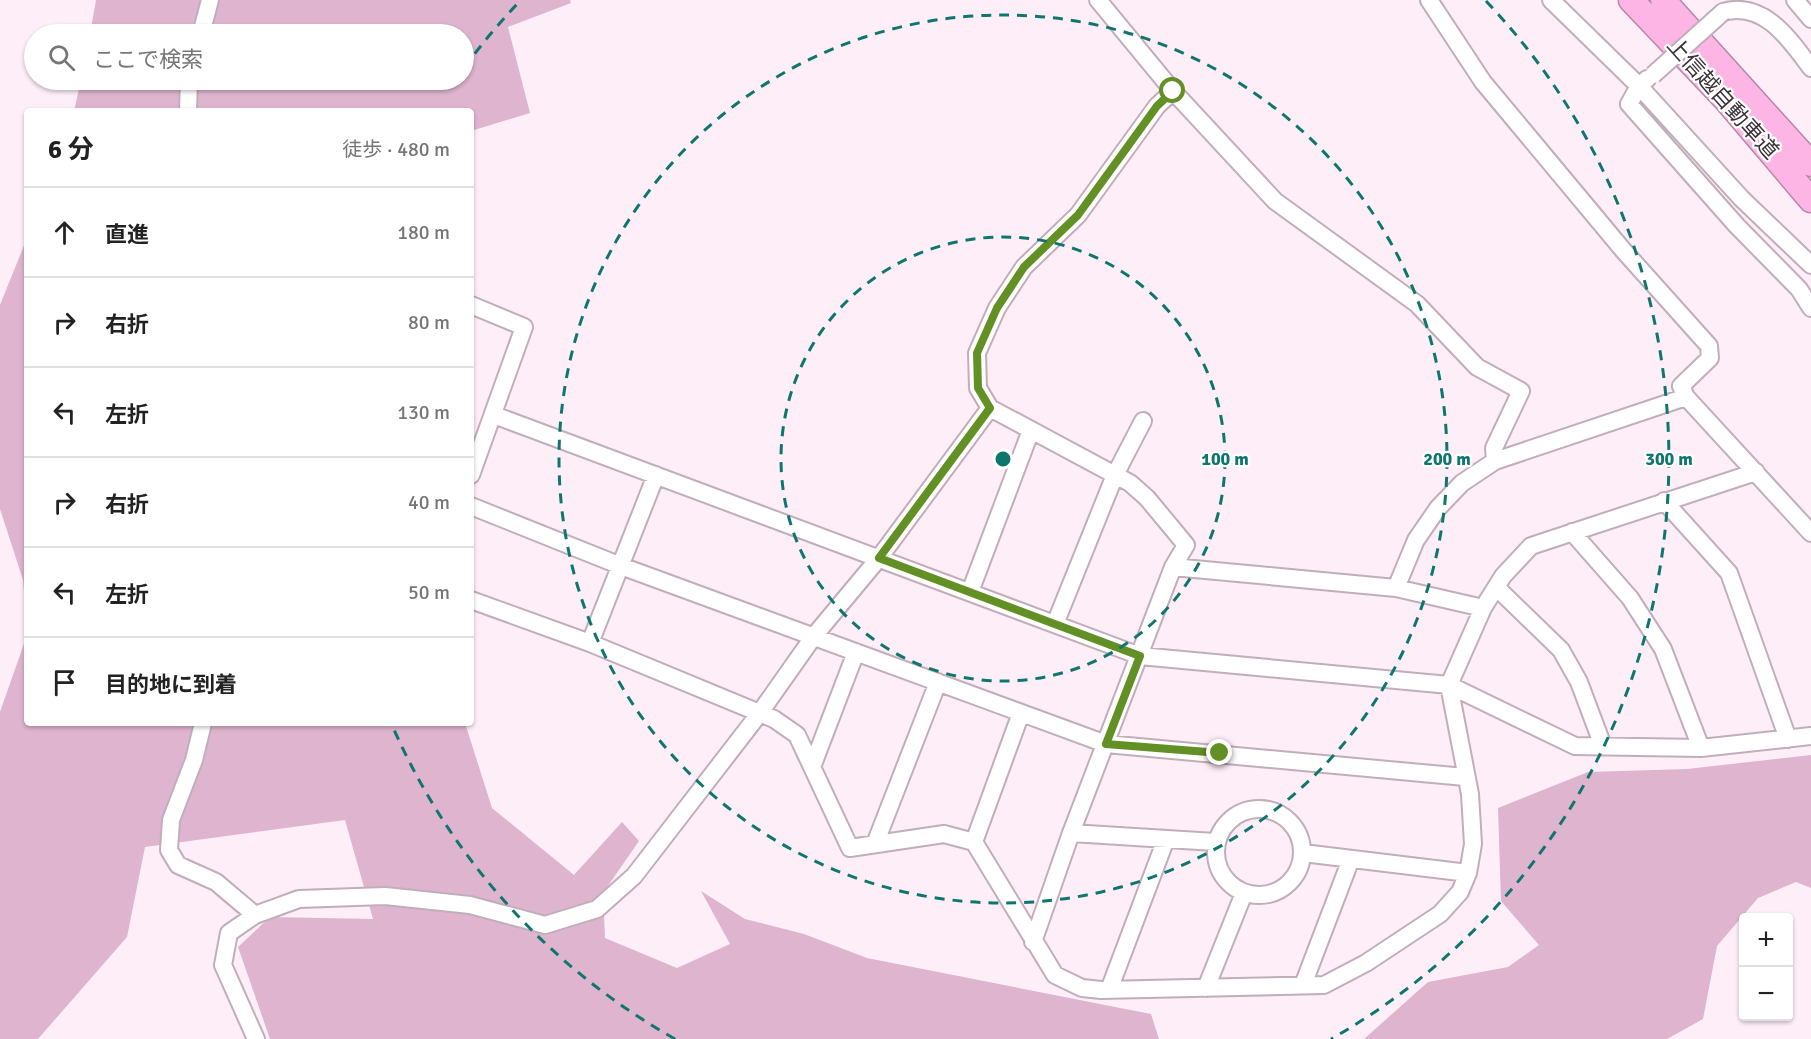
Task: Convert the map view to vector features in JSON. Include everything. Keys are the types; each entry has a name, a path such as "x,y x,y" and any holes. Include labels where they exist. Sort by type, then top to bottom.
{"highway":[{"name":"上信越自動車道","path":"1631,0 1727,101 1811,200"},
{"name":"上信越自動車道","path":"1662,0 1811,164"}],"street":[{"path":"204,24 210,0"},
{"path":"1098,0 1173,91 1275,201 1417,304 1477,367 1521,391 1494,448 1495,461"},
{"path":"1429,0 1483,82 1623,250 1708,346 1710,358 1681,386 1686,397 1811,533"},
{"path":"1551,0 1639,86 1742,199 1811,265"},
{"path":"1795,0 1811,19"},
{"path":"1811,68 1774,20 1763,10 1749,5 1736,4 1639,86 1629,104 1737,226 1799,289 1811,308"},
{"path":"188,108 189,90"},
{"path":"1033,942 1071,833 1173,567 1186,545 1147,498 1115,475 990,408 978,388 977,353 997,308 1024,267 1078,215 1157,106 1173,91"},
{"path":"474,306 524,327 474,468"},
{"path":"1396,588 1416,540 1438,508 1462,483 1495,461 1686,397"},
{"path":"256,1039 223,965 229,933 255,915 299,899 385,896 470,905 545,925 591,913 634,876 759,714 814,636 879,558 990,408"},
{"path":"494,415 1140,656 1449,685 1575,746 1701,748 1811,736"},
{"path":"1055,624 1115,475 1143,421"},
{"path":"970,592 1031,429"},
{"path":"474,601 590,644 774,719 797,735 850,848 944,834 974,842 1055,975 1082,988 1109,990 1324,985 1400,942 1440,914 1460,892 1468,873 1473,844 1470,794 1449,685 1483,608 1503,576 1531,546 1756,472"},
{"path":"590,644 656,475"},
{"path":"1664,501 1729,573 1788,739"},
{"path":"474,507 621,566 1106,744 1465,777"},
{"path":"1572,532 1630,598 1663,649 1701,748"},
{"path":"1173,567 1396,588 1483,608"},
{"path":"1496,587 1561,650 1579,682 1603,746"},
{"path":"812,767 856,652"},
{"path":"875,844 938,682"},
{"path":"974,842 1021,713"},
{"path":"202,726 194,760 171,820 169,850 178,865 216,882 255,915"},
{"path":"1249,809 1266,809 1283,815 1293,825 1299,834 1303,853 1298,869 1278,891 1264,895 1244,893 1237,890 1218,866 1215,842 1223,827 1236,816 1249,809"},
{"path":"1071,833 1215,842"},
{"path":"1109,990 1166,839"},
{"path":"1303,853 1468,873"},
{"path":"1303,985 1351,859"},
{"path":"1206,988 1244,893"}],"shaded area":[{"path":"96,0 570,0 571,3 508,27 530,113 474,130 474,108 75,108 79,90 474,90 474,24 92,24"},
{"path":"24,245 24,593 23,580 0,509 0,305"},
{"path":"24,644 24,726 466,726 492,808 574,875 622,822 639,841 603,893 605,938 677,968 730,944 701,891 745,919 804,934 867,958 1151,1014 1159,1039 270,1039 238,947 270,917 373,919 345,820 145,847 127,937 38,1039 0,1039 0,712"},
{"path":"1811,755 1811,888 1796,882 1758,898 1745,913 1739,913 1739,920 1717,946 1703,1019 1667,1039 1364,1039 1428,982 1508,967 1539,945 1501,901 1498,808 1588,772 1687,769"}],"route":[{"path":"1173,91 1157,106 1078,215 1024,267 997,308 977,353 978,388 990,408 879,558 1140,656 1106,744 1220,753"}]}
